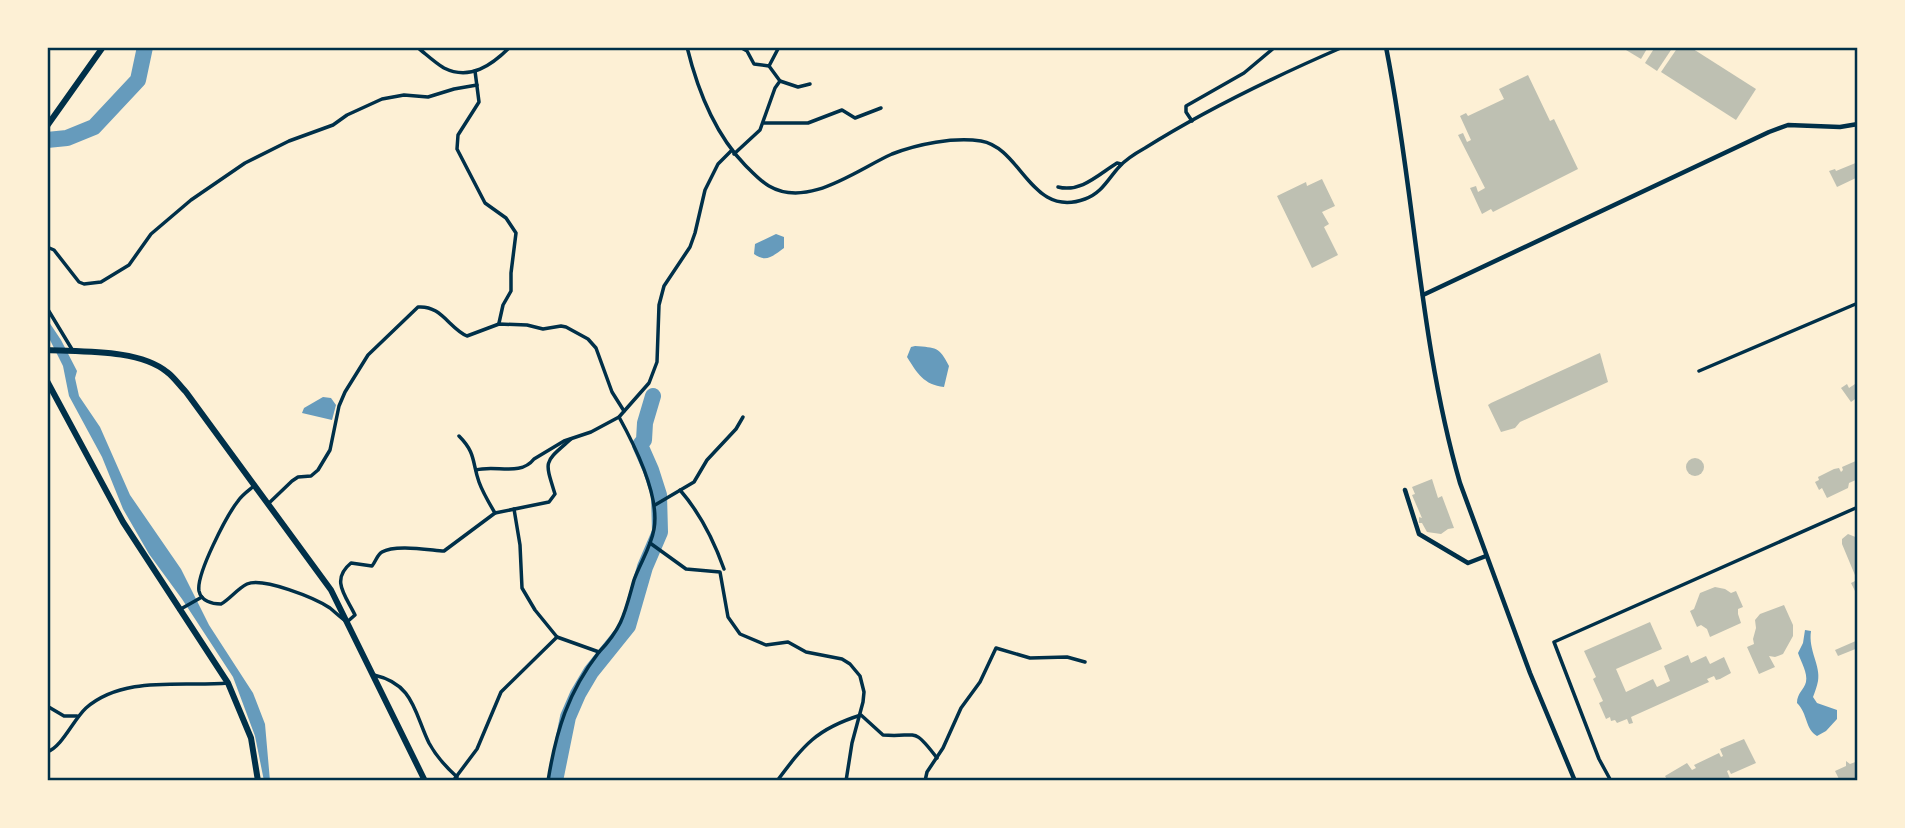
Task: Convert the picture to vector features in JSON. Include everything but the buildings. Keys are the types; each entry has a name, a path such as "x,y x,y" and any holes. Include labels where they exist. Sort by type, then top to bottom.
{"main road":[{"path":"47,126 103,47"},
{"path":"47,350 134,357 168,372 331,590 425,781"},
{"path":"47,381 123,522 182,608 228,683 251,738 258,781"}],"street":[{"path":"417,47 454,72 475,71 492,63 510,47"},
{"path":"687,47 693,73 722,135 733,152 770,187 800,191 843,181 874,163 909,148 981,141 999,149 1040,193 1068,202 1085,199 1103,188 1121,164 1145,148 1308,62 1343,47"},
{"path":"740,47 747,51 754,64 769,66 780,81 798,87 810,84"},
{"path":"769,66 779,47"},
{"path":"1192,122 1186,112 1186,106 1244,73 1275,47"},
{"path":"1386,47 1396,93 1432,365 1451,452 1530,673 1575,781"},
{"path":"475,71 479,102 457,141 457,149 485,203 509,220 516,233 511,291 503,305 499,324"},
{"path":"475,470 485,467 519,469 571,439 619,417 649,383 654,372 659,341 659,305 664,286 690,247 705,190 718,164 753,138 764,123 766,110 780,81"},
{"path":"47,247 54,250 79,282 100,282 129,265 151,234 173,213 245,163 306,134 333,125 347,115 382,99 404,95 428,97 477,85"},
{"path":"764,123 808,123 842,110 855,118 881,108"},
{"path":"1423,295 1769,132 1788,125 1840,127 1858,124"},
{"path":"1058,187 1074,188 1086,184 1116,163 1121,164"},
{"path":"1699,372 1858,303"},
{"path":"268,504 292,481 318,470 330,450 339,406 368,355 413,309 423,306 439,312 467,336 499,324 527,325 542,329 561,326 588,339 596,348 612,392 624,411"},
{"path":"47,308 73,352"},
{"path":"548,781 564,711 573,690 621,625 637,570 654,532 655,505 636,447 619,417"},
{"path":"655,505 694,482 707,460 743,418"},
{"path":"459,436 469,446 484,495 495,513"},
{"path":"200,598 221,604 246,585 264,582 309,597 347,622 355,615 340,585 340,576 351,563 372,566 384,551 399,548 444,551 495,513 549,502 555,495 547,462 571,439"},
{"path":"200,598 200,581 215,541 239,499 254,486"},
{"path":"680,490 697,509 724,569"},
{"path":"1405,490 1419,534 1468,563 1486,556"},
{"path":"1611,781 1554,642 1858,508"},
{"path":"514,509 520,545 522,588 535,610 557,637 599,652"},
{"path":"650,542 686,569 720,572 728,617 740,634 766,645 788,642 806,652 842,659 860,676 864,692 861,715 852,743 846,781"},
{"path":"182,608 200,598"},
{"path":"374,676 386,678 406,691 430,745 455,779 477,749 501,692 557,637"},
{"path":"925,781 927,772 937,758 961,708 980,682 996,648 1030,658 1067,657 1085,662"},
{"path":"47,752 57,747 79,716 98,699 121,690 163,685 228,683"},
{"path":"47,706 64,716 79,716"},
{"path":"861,715 883,735 911,733 920,737 937,758"},
{"path":"777,781 799,752 818,734 829,726 861,715"}],"water":[{"path":"776,234 784,237 784,248 766,258 754,254 755,244"},
{"path":"47,319 77,371 75,378 79,396 100,427 130,495 181,569 209,625 253,693 265,724 270,781 264,781 255,736 233,677 149,554 123,509 102,457 69,396 63,366 47,334"},
{"path":"911,347 932,348 942,355 949,366 944,387 926,381 914,368 907,357"},
{"path":"323,397 331,398 336,405 332,420 302,413 304,408"},
{"path":"1805,630 1811,631 1811,645 1818,670 1813,697 1817,703 1837,710 1837,719 1817,736 1810,729 1797,703 1806,682 1798,653"}],"waterway":[{"path":"47,140 67,138 94,127 138,80 145,47"},
{"path":"555,781 568,717 591,672 628,626 645,567 660,532 659,495 640,445 644,440 645,423 653,396"}]}
